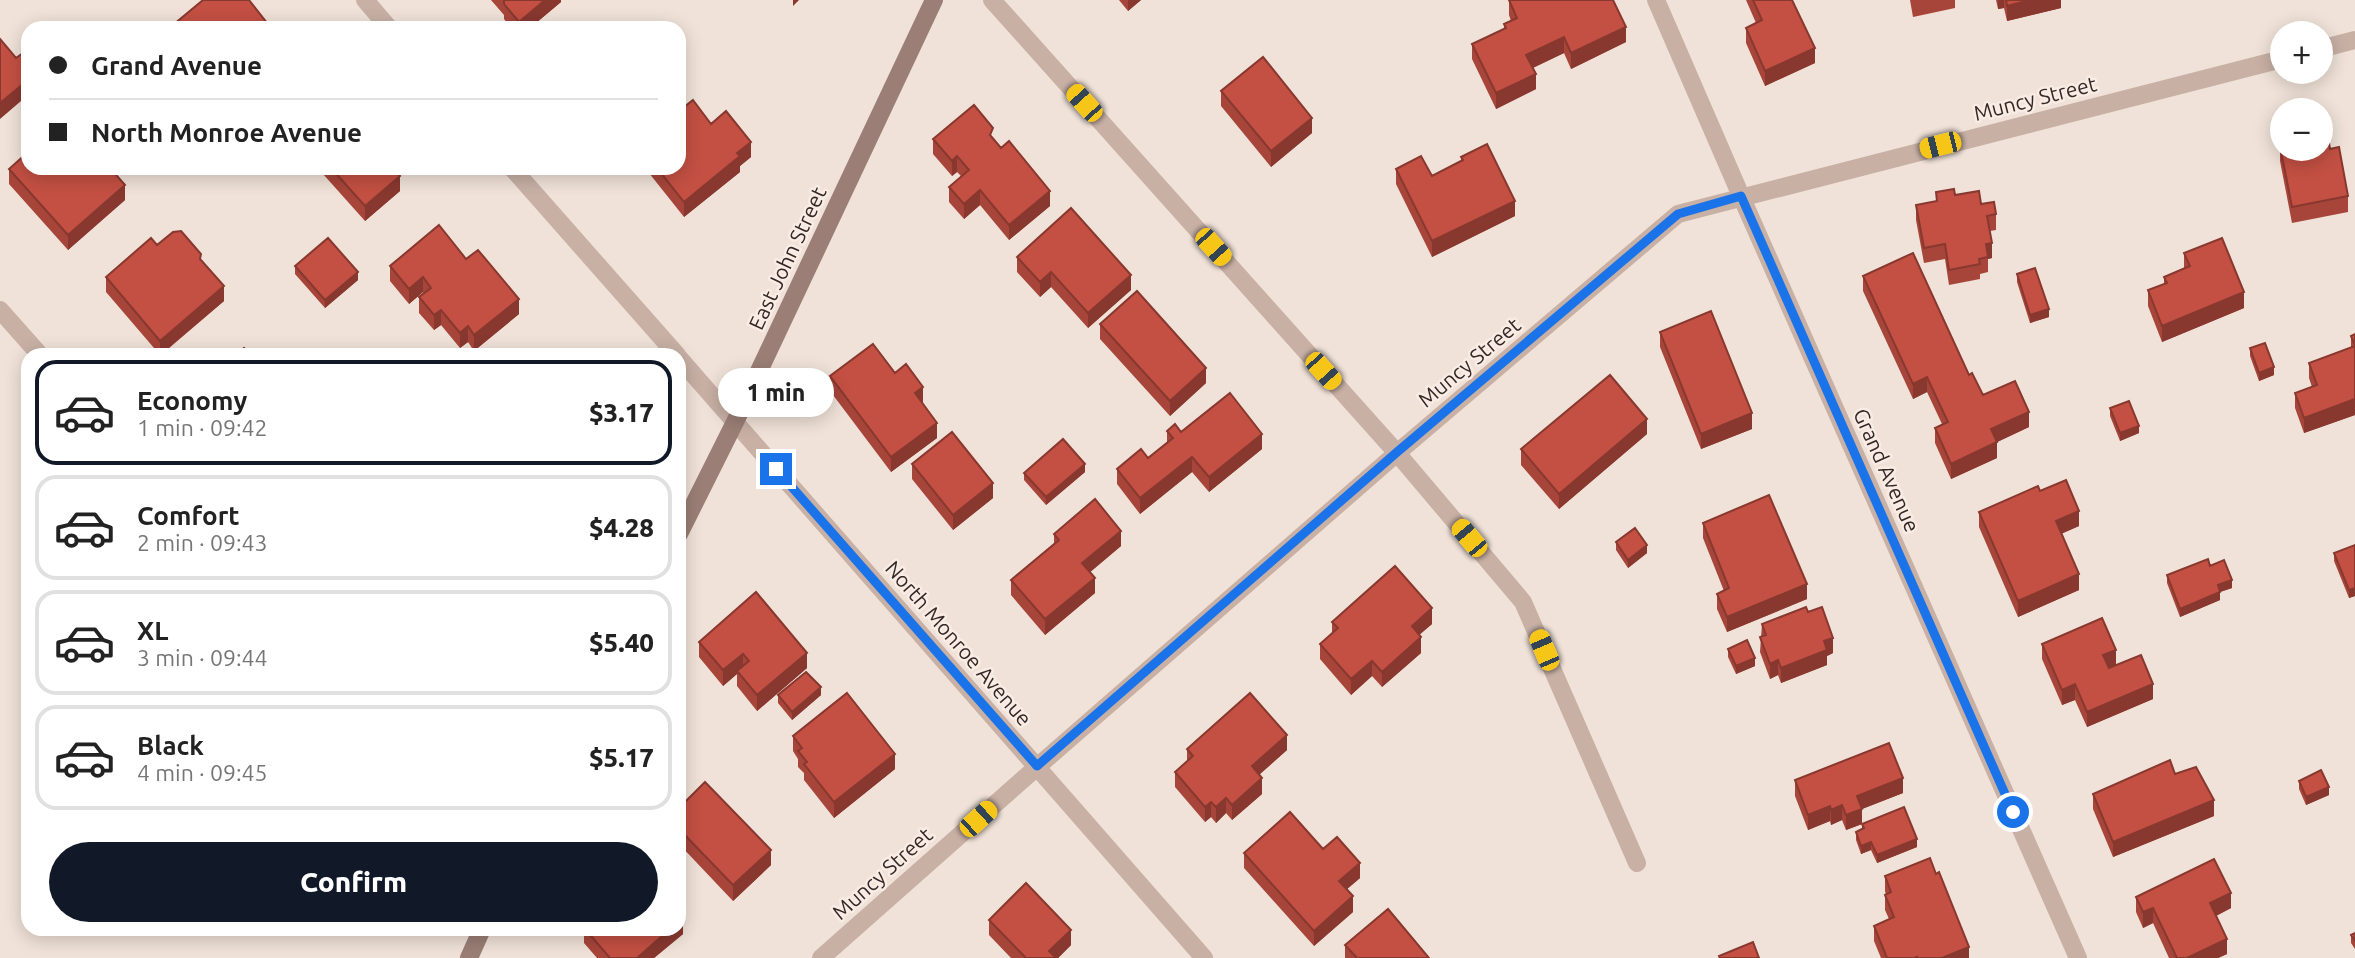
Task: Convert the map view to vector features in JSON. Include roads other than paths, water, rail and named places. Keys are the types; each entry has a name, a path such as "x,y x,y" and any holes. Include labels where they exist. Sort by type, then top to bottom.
{"street":[{"path":"365,0 383,21"},
{"name":"East John Street","path":"686,520 934,0"},
{"path":"992,0 1396,453 1523,602 1637,863"},
{"name":"Grand Avenue","path":"1656,0 2078,958"},
{"path":"2333,46 2355,40"},
{"name":"Muncy Street","path":"821,958 1396,453 1678,214 2270,62"},
{"name":"North Monroe Avenue","path":"518,175 670,348"},
{"path":"0,310 34,348"},
{"name":"North Monroe Avenue","path":"686,366 1205,958"},
{"path":"469,958 479,936"}]}
